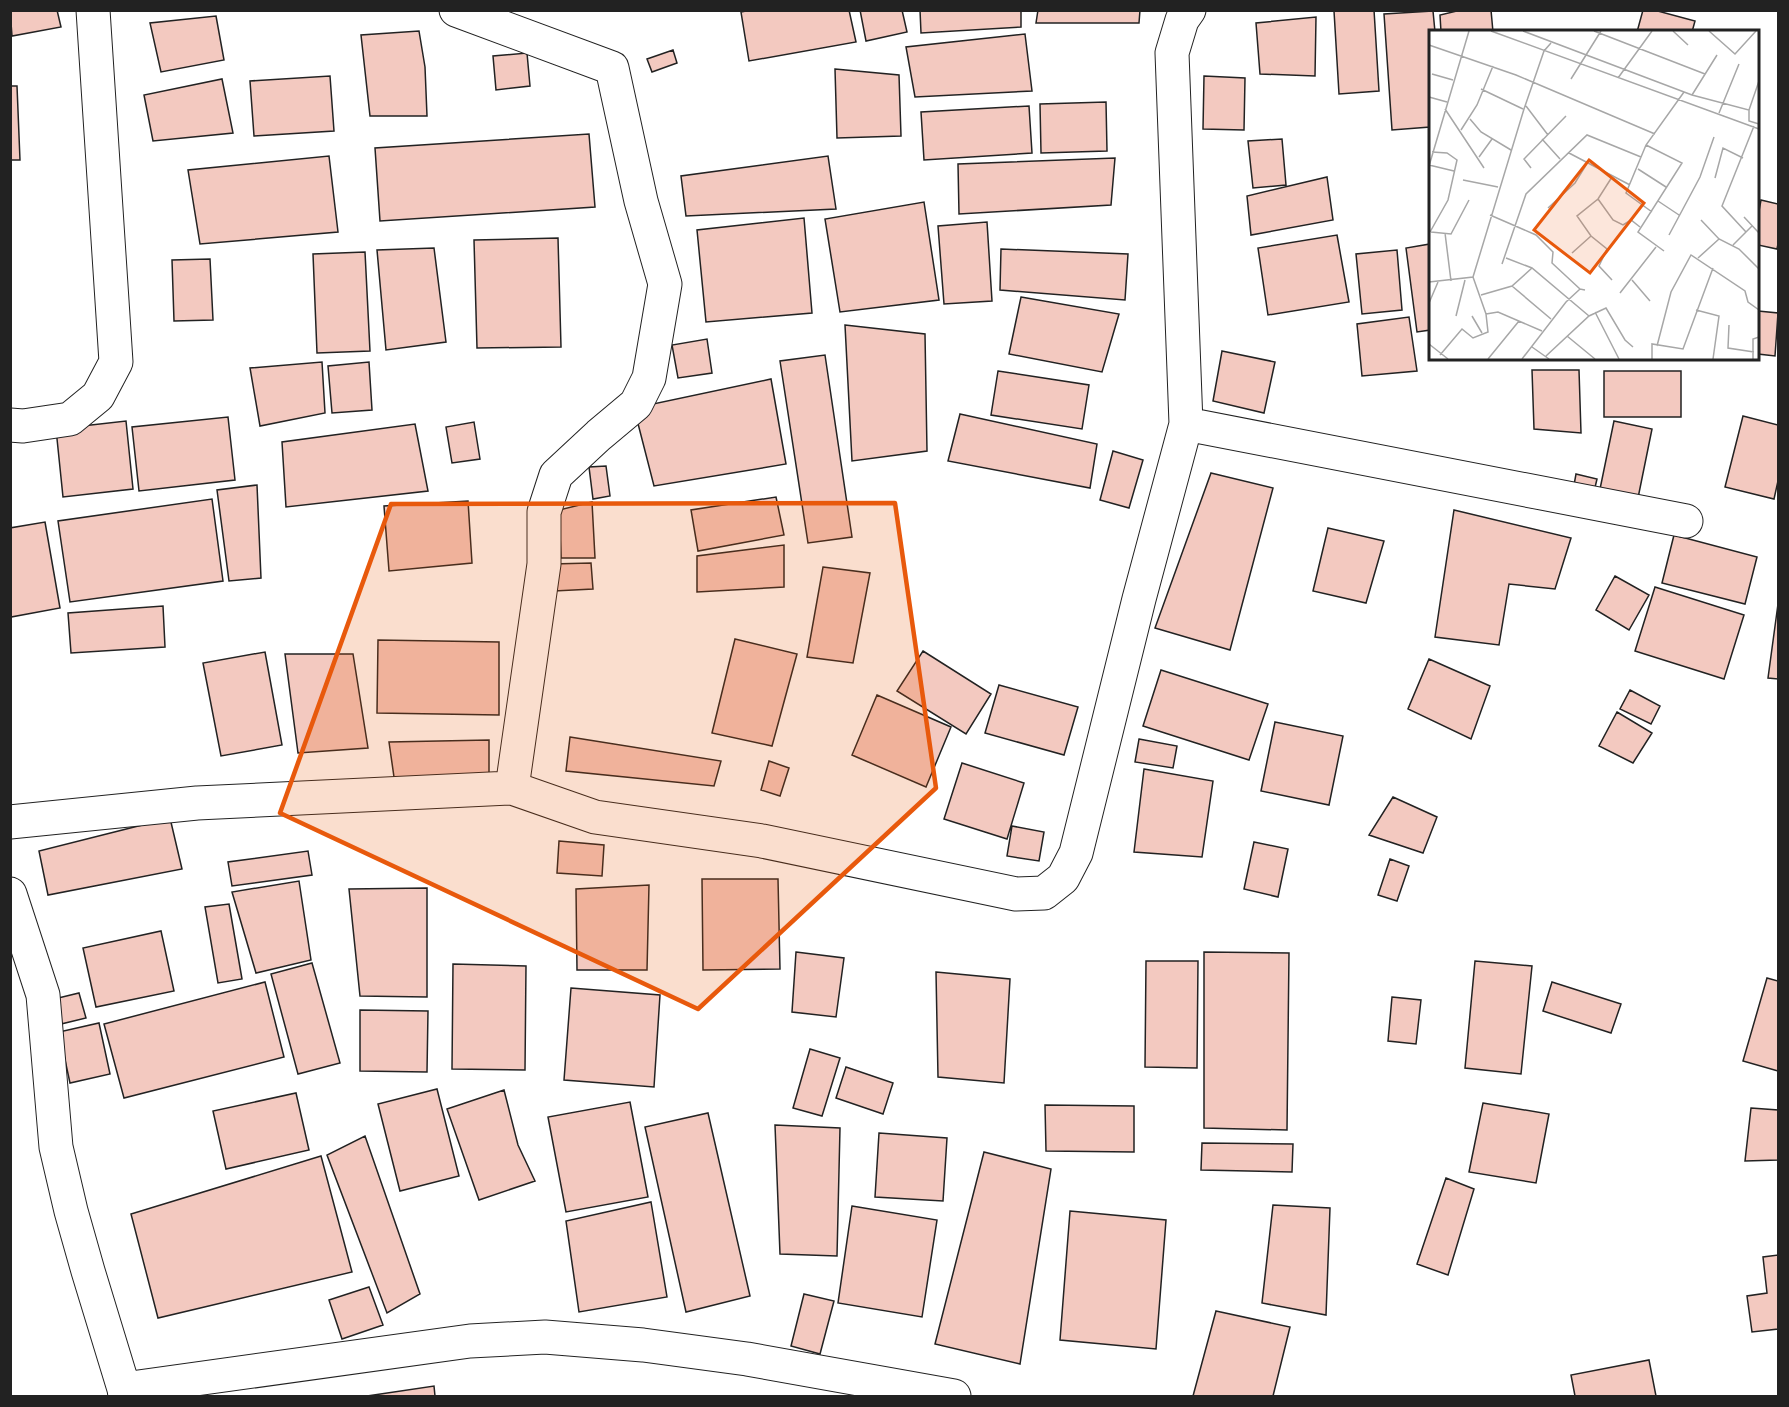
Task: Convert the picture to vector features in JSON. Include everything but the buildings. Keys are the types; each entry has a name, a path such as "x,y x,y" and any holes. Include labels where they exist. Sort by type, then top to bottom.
{"street":[{"path":"10,426 70,419 98,396 117,362 93,10"},
{"path":"456,10 612,68 641,201 665,284 649,378 636,404 556,475 544,512 544,564 512,788"},
{"path":"10,822 197,803 512,788 595,817 762,841 1016,894 1044,893 1063,878 1076,853 1139,599 1186,424 1172,53 1182,20 1189,10"},
{"path":"1186,424 1686,521"},
{"path":"10,894 43,995 56,1147 71,1212 124,1393 470,1341 545,1337 643,1345 747,1359 954,1396"}],"highlighted area":[{"path":"895,503 936,788 698,1009 280,813 391,504"}]}
